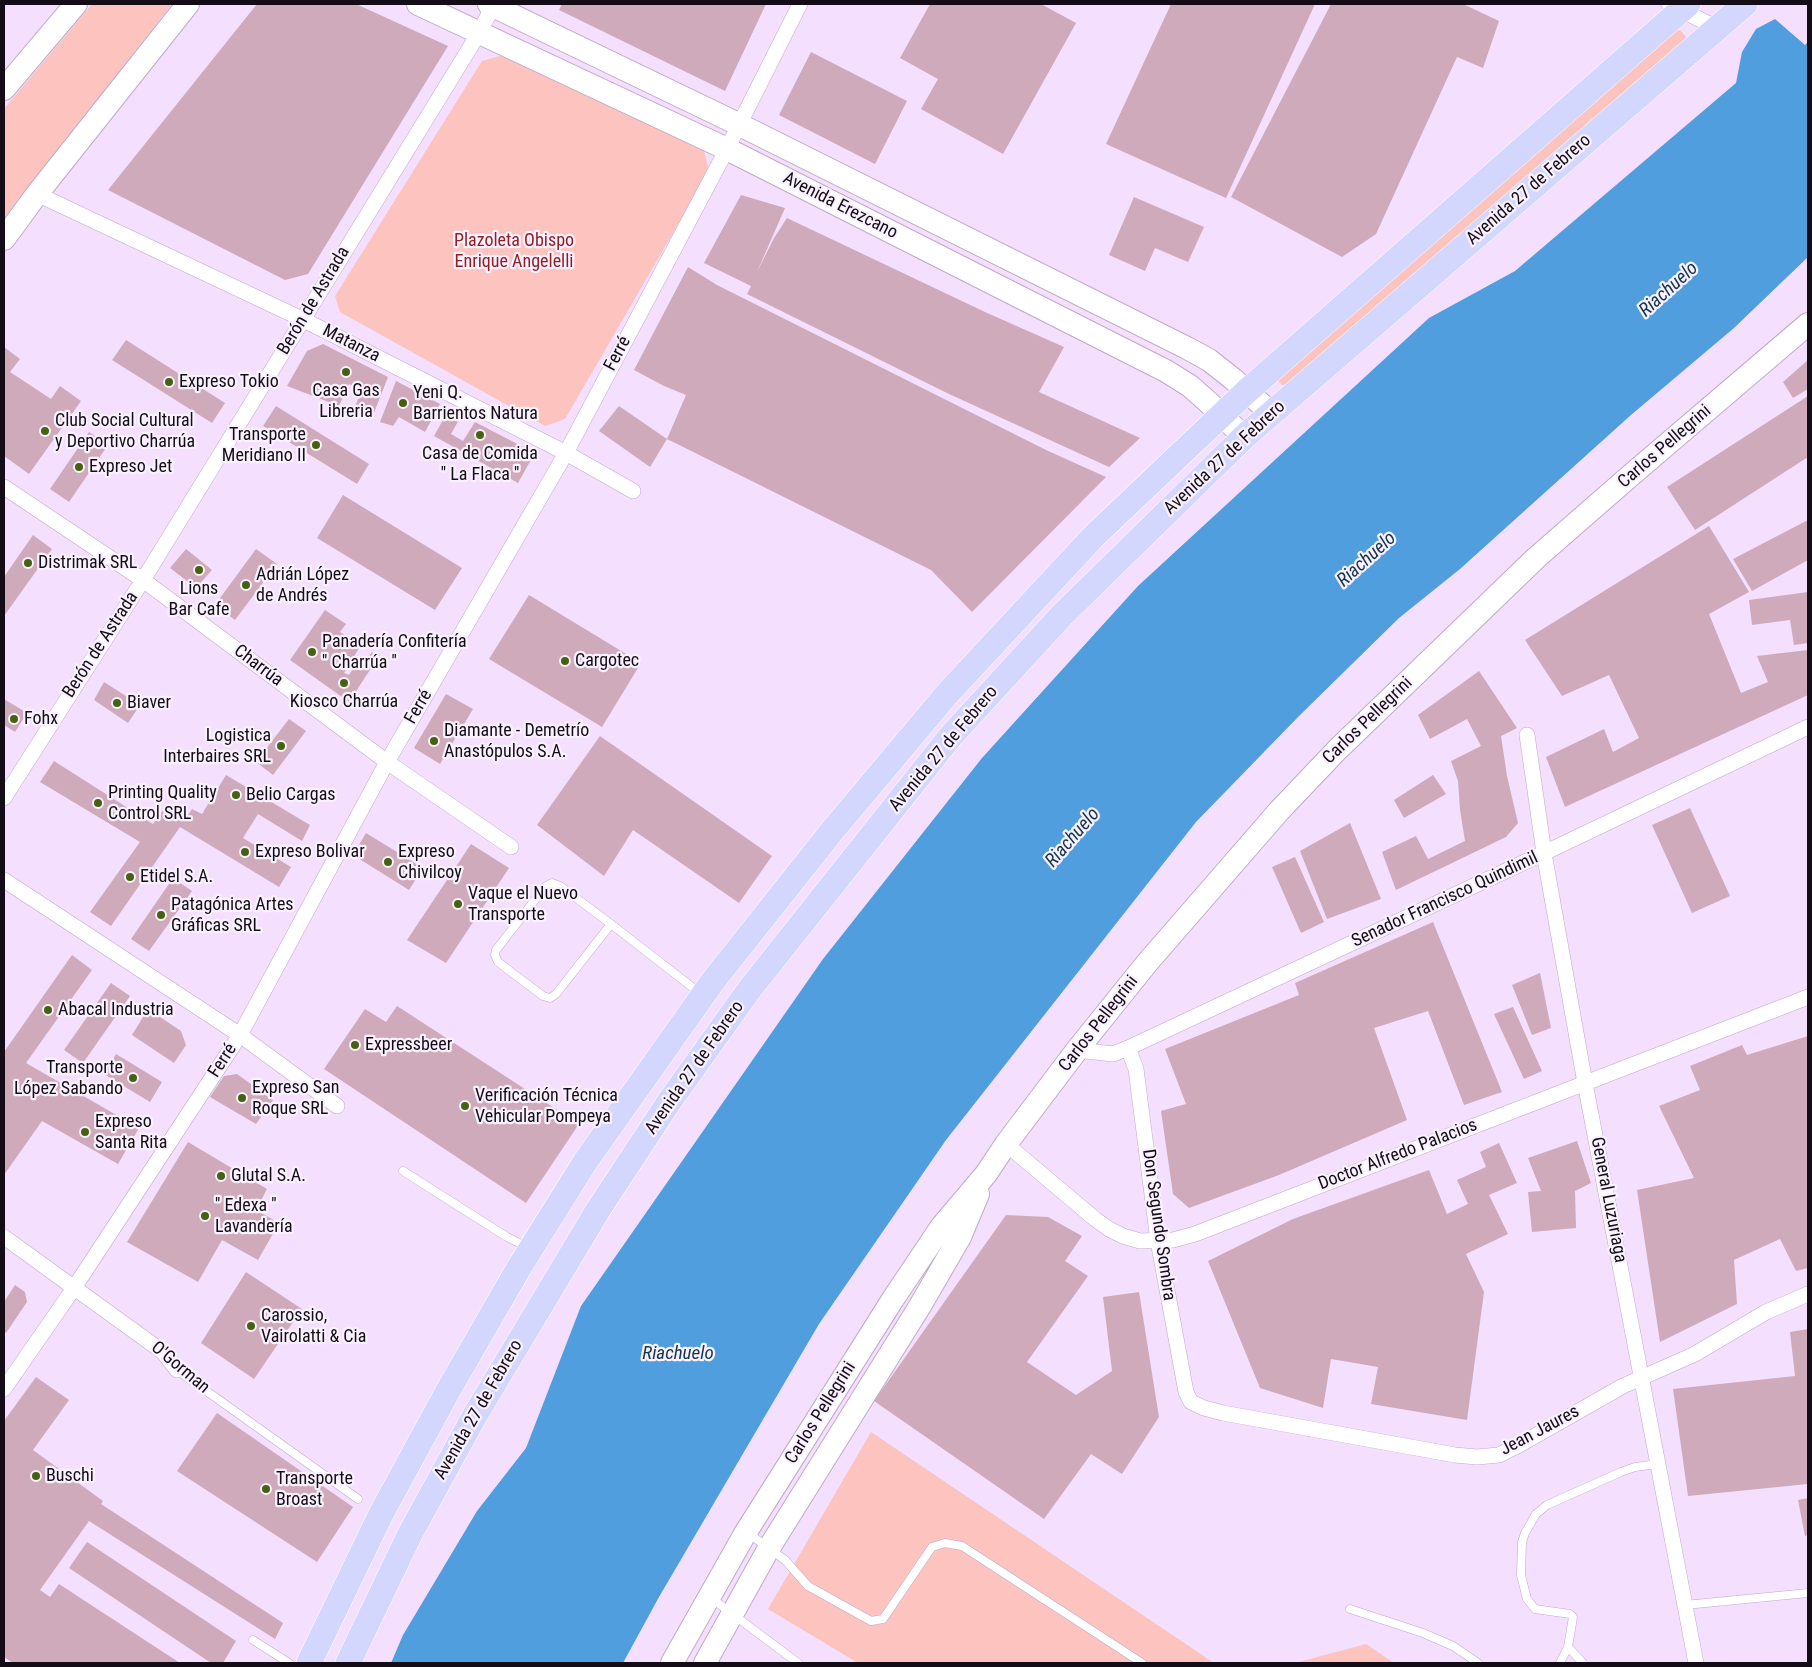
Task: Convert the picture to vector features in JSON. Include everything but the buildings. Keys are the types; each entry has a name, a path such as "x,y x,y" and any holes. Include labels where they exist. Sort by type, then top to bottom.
{"main road":[{"path":"4,89 76,4"},
{"path":"4,240 37,194 188,4"},
{"name":"Avenida Erezcano","path":"418,4 727,149 1166,371 1190,386 1244,438"},
{"name":"Avenida 27 de Febrero","path":"348,1663 410,1534 474,1416 598,1210 669,1102 749,990 950,737 1062,615 1271,413 1745,4"},
{"name":"Avenida Erezcano","path":"491,5 738,124 1187,348 1209,360 1271,413"},
{"name":"Avenida 27 de Febrero","path":"309,1663 381,1514 448,1389 585,1162 702,995 832,831 947,694 1094,536 1247,391 1679,6"},
{"name":"Carlos Pellegrini","path":"672,1663 746,1532 892,1299 942,1226 986,1174 1006,1144 1077,1050 1147,963 1279,811 1337,750 1536,558 1808,324"},
{"name":"Carlos Pellegrini","path":"705,1663 769,1548 920,1306 955,1246 986,1174"},
{"path":"381,1514 410,1534"}],"street":[{"name":"Ferré","path":"4,1389 74,1288 240,1035 387,762 566,453 727,149 800,4"},
{"name":"Berón de Astrada","path":"4,798 143,580 267,379 479,32 491,5"},
{"path":"1679,6 1717,28"},
{"name":"Matanza","path":"37,194 302,319 566,453 633,490"},
{"name":"Charrúa","path":"4,487 143,580 387,762 511,848"},
{"name":"Senador Francisco Quindimil","path":"1077,1050 1112,1054 1128,1048 1808,727"},
{"name":"General Luzuriaga","path":"1527,735 1544,853 1585,1083 1643,1377 1696,1663"},
{"path":"4,880 240,1035 337,1106"},
{"name":"Doctor Alfredo Palacios","path":"1006,1144 1109,1229 1123,1236 1140,1240 1173,1240 1195,1234 1808,997"},
{"name":"Don Segundo Sombra","path":"1128,1048 1136,1069 1158,1241 1186,1392 1191,1402"},
{"name":"O'Gorman","path":"4,1237 163,1352 177,1370"},
{"name":"Jean Jaures","path":"1191,1402 1223,1413 1446,1453 1477,1457 1499,1454 1520,1445 1562,1420 1643,1377 1694,1354 1766,1312 1808,1294"}],"lane":[{"path":"611,924 556,994 550,998 543,996 498,962 494,956 496,950 545,887 552,883 560,886 611,924 702,995"},
{"path":"403,1171 506,1237 531,1249"},
{"name":"O'Gorman","path":"177,1370 358,1499"},
{"path":"1560,1663 1568,1647 1572,1617 1570,1614 1535,1609 1527,1599 1521,1575 1522,1542 1525,1533 1536,1514 1547,1505 1621,1472 1635,1467 1658,1464"},
{"path":"746,1532 785,1560 808,1586 871,1621 883,1618 932,1547 945,1543 962,1546 1142,1663"},
{"path":"1685,1605 1808,1593"},
{"path":"709,1597 798,1663"},
{"path":"1350,1609 1423,1633 1453,1646 1478,1663"},
{"path":"253,1640 289,1663"},
{"path":"1568,1647 1583,1663"}],"green space":[{"path":"92,4 172,4 4,224 4,109"},
{"path":"1680,30 1686,37 1685,45 1290,384 1282,385 1278,380 1673,31"},
{"name":"Plazoleta Obispo Enrique Angelelli","path":"503,55 704,151 709,171 565,419 545,426 340,312 335,296 482,61"},
{"path":"871,1432 1214,1663 858,1663 768,1609"},
{"path":"1366,1644 1394,1663 1295,1663"}],"water":[{"name":"Riachuelo","path":"1775,19 1805,45 1808,42 1808,257 1734,328 1631,415 1460,569 1399,618 1299,716 1196,822 946,1140 819,1324 659,1597 623,1663 391,1663 403,1635 477,1511 526,1448 581,1306 823,959 982,758 1138,586 1429,318 1515,271 1736,83 1742,52 1756,29"}],"place":[{"name":"Casa Gas Libreria","path":"346,372"},
{"name":"Expreso Tokio","path":"169,382"},
{"name":"Yeni Q. Barrientos Natura","path":"403,403"},
{"name":"Club Social Cultural y Deportivo Charrúa","path":"45,431"},
{"name":"Casa de Comida '' La Flaca ''","path":"480,435"},
{"name":"Transporte Meridiano II","path":"316,445"},
{"name":"Expreso Jet","path":"79,467"},
{"name":"Distrimak SRL","path":"28,563"},
{"name":"Lions Bar Cafe","path":"199,570"},
{"name":"Adrián López de Andrés","path":"246,585"},
{"name":"Panadería Confitería '' Charrúa ''","path":"312,652"},
{"name":"Cargotec","path":"565,661"},
{"name":"Kiosco Charrúa","path":"344,683"},
{"name":"Biaver","path":"117,703"},
{"name":"Fohx","path":"14,719"},
{"name":"Diamante - Demetrío Anastópulos S.A.","path":"434,741"},
{"name":"Logistica Interbaires SRL","path":"281,746"},
{"name":"Belio Cargas","path":"236,795"},
{"name":"Printing Quality Control SRL","path":"98,803"},
{"name":"Expreso Bolivar","path":"245,852"},
{"name":"Expreso Chivilcoy","path":"388,862"},
{"name":"Etidel S.A.","path":"130,877"},
{"name":"Vaque el Nuevo Transporte","path":"458,904"},
{"name":"Patagónica Artes Gráficas SRL","path":"161,915"},
{"name":"Abacal Industria","path":"48,1010"},
{"name":"Expressbeer","path":"355,1045"},
{"name":"Transporte López Sabando","path":"133,1078"},
{"name":"Expreso San Roque SRL","path":"242,1098"},
{"name":"Verificación Técnica Vehicular Pompeya","path":"465,1106"},
{"name":"Expreso Santa Rita","path":"85,1132"},
{"name":"Glutal S.A.","path":"221,1176"},
{"name":"'' Edexa '' Lavandería","path":"205,1216"},
{"name":"Carossio, Vairolatti & Cia","path":"251,1326"},
{"name":"Buschi","path":"36,1476"},
{"name":"Transporte Broast","path":"266,1489"}]}
